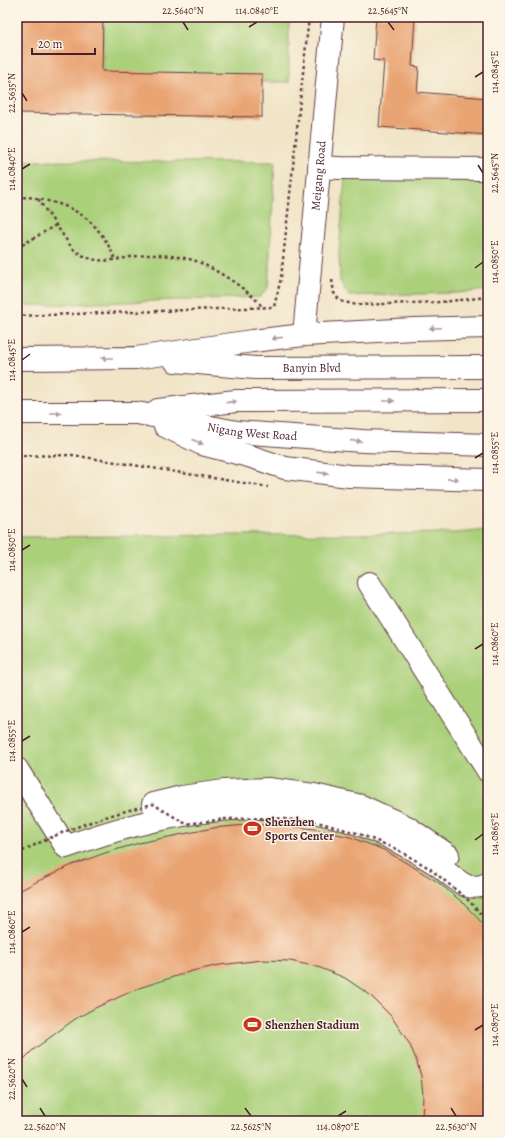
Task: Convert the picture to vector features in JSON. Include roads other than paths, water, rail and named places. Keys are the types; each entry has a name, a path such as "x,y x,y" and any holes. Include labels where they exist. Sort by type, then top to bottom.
{"main road":[{"name":"Meigang Road","path":"304,335 333,17"},
{"path":"320,167 488,169"},
{"path":"17,359 136,358 304,335 477,327 488,322"},
{"name":"Banyin Blvd","path":"136,358 255,368 488,366"},
{"path":"137,413 236,401 488,400"},
{"name":"Nigang West Road","path":"17,413 137,413 237,432 363,441 488,445"},
{"path":"137,413 202,444 249,456 285,468 349,476 488,480"},
{"path":"369,583 488,771"},
{"path":"17,769 66,847 99,835 195,813 265,808 308,811 346,820 383,834 412,849 466,885 487,887"},
{"path":"153,804 182,797 223,791 268,788 314,795 361,806 407,826 462,865 487,887"}],"place":[{"name":"Shenzhen Sports Center","path":"252,829"},
{"name":"Shenzhen Stadium","path":"252,1025"}]}
